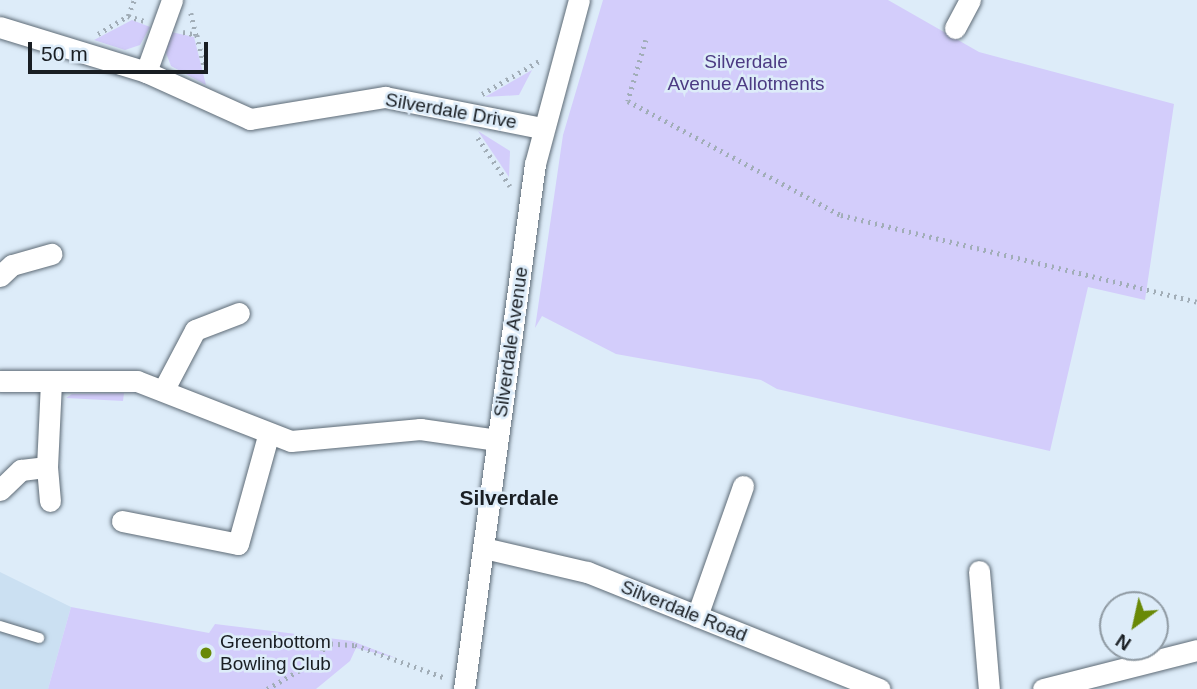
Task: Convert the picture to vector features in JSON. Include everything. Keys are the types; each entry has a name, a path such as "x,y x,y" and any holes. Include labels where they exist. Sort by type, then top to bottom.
{"street":[{"name":"Silverdale Avenue","path":"464,687 542,128 579,0"},
{"path":"955,28 970,0"},
{"path":"146,72 163,26 181,6"},
{"name":"Silverdale Drive","path":"0,27 146,72 214,106 260,120 385,97 473,111 542,128"},
{"path":"0,276 12,265 51,254"},
{"path":"165,387 194,330 239,313"},
{"path":"0,381 51,383 100,378 165,387 268,436 311,443 420,429 497,440"},
{"path":"50,501 47,467 51,383"},
{"path":"122,522 238,544 268,436"},
{"path":"0,490 21,470 47,467"},
{"path":"697,616 743,486"},
{"name":"Silverdale Road","path":"484,548 587,572 880,689"},
{"path":"979,571 989,689"},
{"path":"1043,689 1197,650"}],"lane":[{"path":"0,626 38,638"}],"path":[{"path":"74,49 128,16 134,0"},
{"path":"181,6 197,35 214,106"},
{"path":"163,26 197,35"},
{"path":"646,40 628,101 832,211 971,251 1197,302"},
{"path":"529,213 469,126 477,97 565,46"},
{"path":"267,689 321,658 324,643 355,645 464,687"}],"shaded area":[{"path":"0,572 71,607 48,689 0,689"}],"green space":[{"name":"Silverdale Avenue Allotments","path":"603,0 888,0 979,52 1174,104 1145,300 1088,287 1050,451 777,389 761,380 616,354 542,316 535,328 563,135"},
{"path":"132,20 150,27 140,45 125,50 94,40"},
{"path":"171,32 194,37 206,85 171,66 166,53"},
{"path":"532,70 519,95 485,97"},
{"path":"478,131 510,151 509,177"},
{"path":"124,393 123,401 66,398 72,394"},
{"name":"Greenbottom Bowling Club","path":"71,607 209,633 215,624 352,641 396,658 356,648 350,661 316,689 48,689"}],"place":[{"name":"Greenbottom Bowling Club","path":"206,653"}],"district":[{"name":"Silverdale","path":"509,498"}]}
